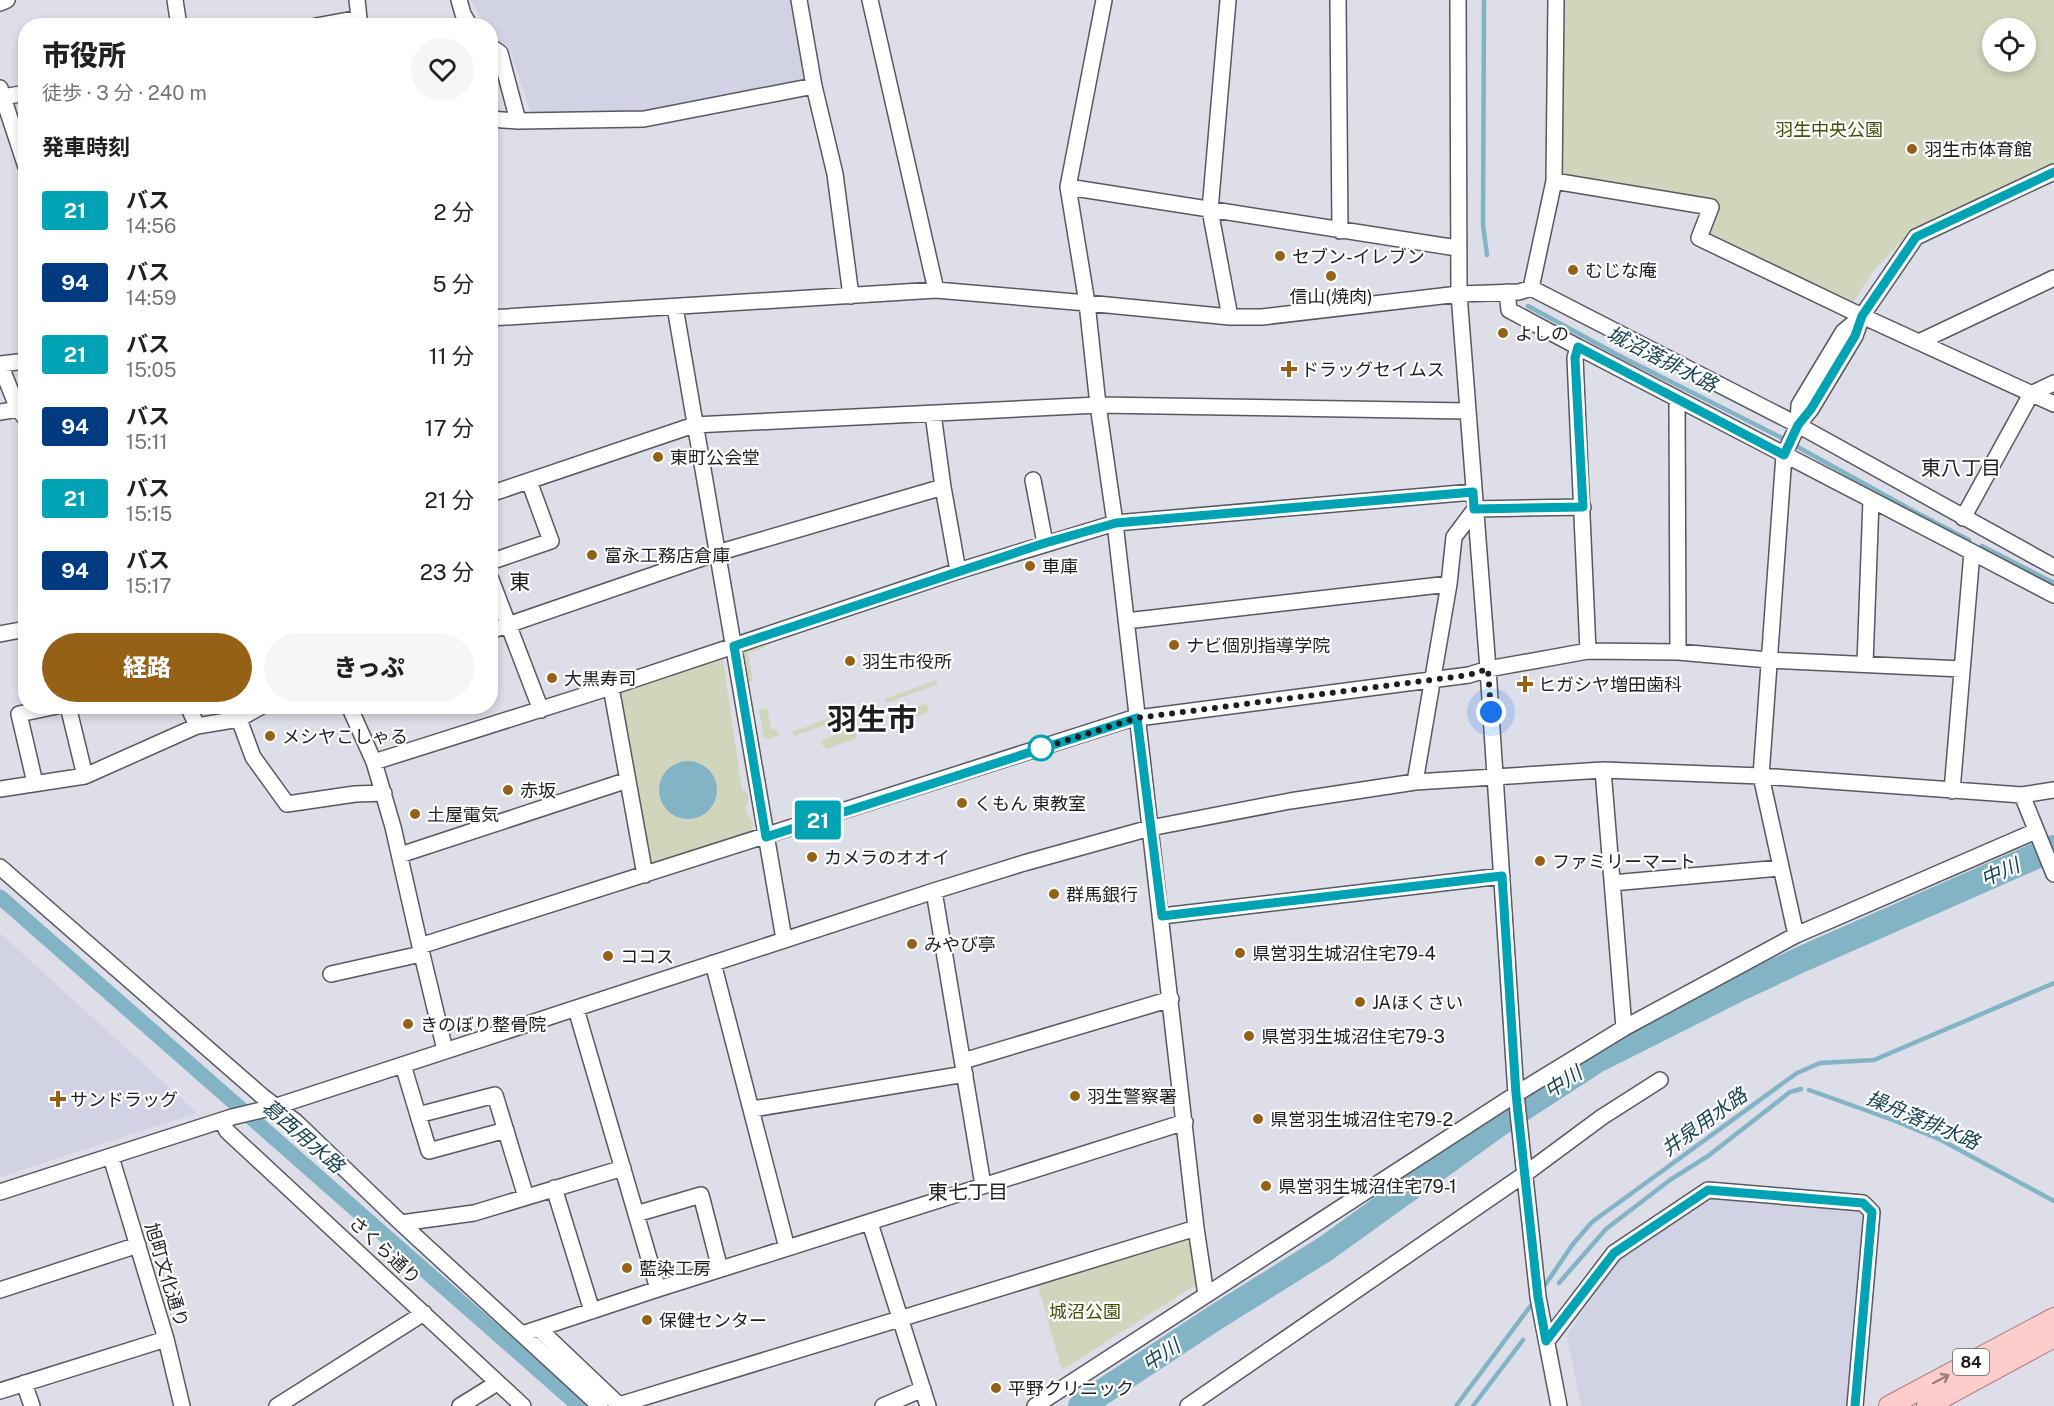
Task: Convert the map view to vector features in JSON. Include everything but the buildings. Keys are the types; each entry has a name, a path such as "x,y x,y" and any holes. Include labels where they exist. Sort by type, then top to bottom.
{"main road":[{"name":"84","path":"1889,1406 2054,1318"},
{"name":"84","path":"1927,1406 2054,1337"}],"street":[{"path":"0,3 7,0"},
{"path":"175,0 178,18"},
{"path":"357,0 358,18"},
{"path":"459,0 465,18"},
{"path":"799,0 814,86 834,174 851,296"},
{"path":"870,0 936,290"},
{"path":"1102,0 1068,187 1087,303 1098,405 1116,523 1196,1228 1206,1295"},
{"path":"1228,0 1210,210 1230,317"},
{"path":"1338,0 1340,231"},
{"path":"1458,0 1457,248 1459,294 1488,669 1516,1094 1538,1297 1559,1406"},
{"path":"1530,288 1554,181 1556,0"},
{"path":"498,52 518,121"},
{"path":"498,120 644,119 814,86"},
{"path":"18,93 1,93 18,143"},
{"path":"1796,935 1761,776 1784,455 1798,425 1799,405 1843,332 1862,316 1916,237 2054,172"},
{"path":"1554,181 1711,207 1699,238 2054,404"},
{"path":"1068,187 1457,248"},
{"path":"1919,342 2054,278"},
{"path":"498,318 936,290 1230,317 1262,317 1530,288 1798,425 2054,567"},
{"path":"1508,292 1509,310 2054,595"},
{"path":"675,307 784,939"},
{"path":"1578,347 1575,358 1588,651"},
{"path":"18,362 0,364 18,401"},
{"path":"1963,518 2031,394 2054,382"},
{"path":"1677,399 1678,652"},
{"path":"498,491 694,425 1098,405 1467,411"},
{"path":"0,412 18,411"},
{"path":"933,414 958,571"},
{"path":"1033,480 1045,543"},
{"path":"498,559 551,541 529,481"},
{"path":"498,628 717,553 943,488"},
{"path":"374,762 541,710 958,571 1116,523 1473,492"},
{"path":"1865,664 1871,500"},
{"path":"1474,509 1583,507"},
{"path":"1415,782 1449,584 1454,537 1474,509"},
{"path":"1952,791 1970,551 1981,528"},
{"path":"1126,621 1449,584"},
{"path":"498,597 541,710"},
{"path":"0,634 18,631"},
{"path":"331,974 421,950 645,875 1137,718 1469,675 1488,669 1588,651 1678,652 1769,660 1962,669"},
{"path":"611,687 645,875"},
{"path":"19,714 35,783"},
{"path":"70,714 86,776"},
{"path":"192,714 197,726"},
{"path":"0,789 86,776 197,726 239,719 248,714"},
{"path":"353,714 374,762 384,793 445,1050"},
{"path":"239,719 253,757 287,804 355,794 384,793"},
{"path":"1603,770 1624,1028"},
{"path":"0,1192 227,1119 274,1107 934,891 1150,828 1290,801 1415,782 1603,770 1761,776 2022,795 2054,790"},
{"path":"400,855 628,780"},
{"path":"2022,795 2053,872"},
{"path":"1035,1406 1516,1094 1624,1028 1796,935 2038,837"},
{"path":"0,867 274,1107 296,1122 401,1223 600,1406"},
{"path":"1612,884 1781,868"},
{"path":"1162,916 1502,876"},
{"path":"934,891 983,1185"},
{"path":"713,963 753,1109 787,1248"},
{"path":"753,1109 964,1068 1171,999"},
{"path":"576,1009 658,1289"},
{"path":"403,1065 429,1151 506,1130"},
{"path":"1188,1406 1525,1174 1602,1117 1660,1080"},
{"path":"417,1115 495,1095 526,1197"},
{"name":"さくら通り","path":"227,1119 227,1131 523,1406"},
{"path":"522,1334 1185,1122"},
{"name":"旭町文化通り","path":"111,1157 166,1340 182,1406"},
{"path":"401,1223 474,1213 623,1168"},
{"path":"554,1188 592,1311"},
{"path":"1546,1341 1614,1253 1708,1190 1863,1203 1872,1212 1855,1406"},
{"path":"636,1214 701,1195 720,1269"},
{"path":"870,1223 928,1406"},
{"path":"539,1329 620,1406 1196,1228"},
{"path":"0,1290 138,1245"},
{"path":"277,1406 424,1313"},
{"path":"0,1391 166,1340"},
{"path":"24,1383 32,1406"},
{"path":"460,1406 497,1383"},
{"path":"883,1406 923,1389"}],"shaded area":[{"path":"471,0 796,0 807,82 642,113 531,114 510,49 498,39 498,18 480,18"},
{"path":"0,933 197,1113 0,1177"},
{"path":"1712,1196 1863,1209 1867,1214 1848,1406 1581,1406 1567,1336 1620,1255"}],"green space":[{"name":"羽生中央公園","path":"1561,0 2054,0 2054,163 1911,231 1871,274 1853,303 1707,233 1720,202 1560,175"},
{"path":"763,642 764,648 748,653 753,682 748,683 742,649"},
{"path":"722,654 742,790 748,797 748,804 745,806 746,814 749,815 754,825 749,833 659,864 651,863 646,857 616,692"},
{"path":"936,680 938,684 887,703 885,699"},
{"path":"924,704 929,707 927,713 898,723 895,714"},
{"path":"767,708 771,730 776,729 779,734 768,739 764,737 759,710"},
{"path":"846,712 848,717 794,736 792,732"},
{"path":"853,728 857,738 827,749 821,744 824,739"},
{"name":"城沼公園","path":"1189,1238 1197,1284 1062,1370 1038,1286"}],"water":[{"path":"682,761 694,761 704,765 713,774 717,796 709,811 694,819 682,819 672,815 663,806 659,796 659,784 663,774 672,765"}],"waterway":[{"name":"城沼落排水路","path":"1484,0 1483,225 1487,255"},
{"name":"城沼落排水路","path":"1528,306 1618,355 1782,438"},
{"name":"城沼落排水路","path":"1796,446 1969,540"},
{"name":"城沼落排水路","path":"1982,546 2054,583"},
{"name":"中川","path":"1081,1406 1325,1249 1500,1123 1595,1061 1802,959 2054,848"},
{"name":"葛西用水路","path":"0,897 579,1406"},
{"name":"井泉用水路","path":"1541,1291 1573,1244 1592,1222 1797,1073 1820,1063 1874,1060 2054,983"},
{"name":"操舟落排水路","path":"1559,1283 1606,1229 1670,1180 1708,1156 1790,1092 1801,1089"},
{"name":"操舟落排水路","path":"1809,1090 1941,1140 2054,1201"},
{"name":"井泉用水路","path":"1456,1406 1535,1300"},
{"name":"操舟落排水路","path":"1473,1406 1523,1340"}],"bus line":[{"name":"21","path":"1855,1406 1872,1212 1863,1203 1708,1190 1614,1253 1546,1341 1538,1297 1516,1094 1502,876 1162,916 1137,718 766,837 734,646 958,571 1116,523 1473,492 1474,509 1583,507 1575,358 1578,347 1784,455 1798,425 1811,409 1855,336 1862,316 1916,237 2054,172"}],"place":[{"name":"羽生市体育館","path":"1912,149"},
{"name":"セブン-イレブン","path":"1280,256"},
{"name":"むじな庵","path":"1573,270"},
{"name":"信山(焼肉)","path":"1331,276"},
{"name":"よしの","path":"1503,333"},
{"name":"ドラッグセイムス","path":"1289,369"},
{"name":"東町公会堂","path":"658,457"},
{"name":"富永工務店倉庫","path":"592,555"},
{"name":"車庫","path":"1030,566"},
{"name":"ナビ個別指導学院","path":"1174,645"},
{"name":"羽生市役所","path":"850,661"},
{"name":"大黒寿司","path":"552,678"},
{"name":"ヒガシヤ増田歯科","path":"1525,684"},
{"name":"メシヤこしゃる","path":"270,736"},
{"name":"赤坂","path":"508,790"},
{"name":"くもん 東教室","path":"962,803"},
{"name":"土屋電気","path":"415,814"},
{"name":"カメラのオオイ","path":"812,857"},
{"name":"ファミリーマート","path":"1540,861"},
{"name":"群馬銀行","path":"1054,894"},
{"name":"みやび亭","path":"912,944"},
{"name":"県営羽生城沼住宅79-4","path":"1240,953"},
{"name":"ココス","path":"608,956"},
{"name":"JAほくさい","path":"1360,1002"},
{"name":"きのぼり整骨院","path":"408,1024"},
{"name":"県営羽生城沼住宅79-3","path":"1249,1036"},
{"name":"羽生警察署","path":"1075,1096"},
{"name":"サンドラッグ","path":"58,1099"},
{"name":"県営羽生城沼住宅79-2","path":"1258,1119"},
{"name":"県営羽生城沼住宅79-1","path":"1266,1186"},
{"name":"藍染工房","path":"627,1268"},
{"name":"保健センター","path":"647,1320"},
{"name":"平野クリニック","path":"996,1388"}],"district":[{"name":"東八丁目","path":"1961,468"},
{"name":"東","path":"520,581"},
{"name":"羽生市","path":"872,719"},
{"name":"東七丁目","path":"968,1192"}],"route":[{"path":"1041,748 1039,749 1137,718 1469,675 1488,669 1491,712"}]}
